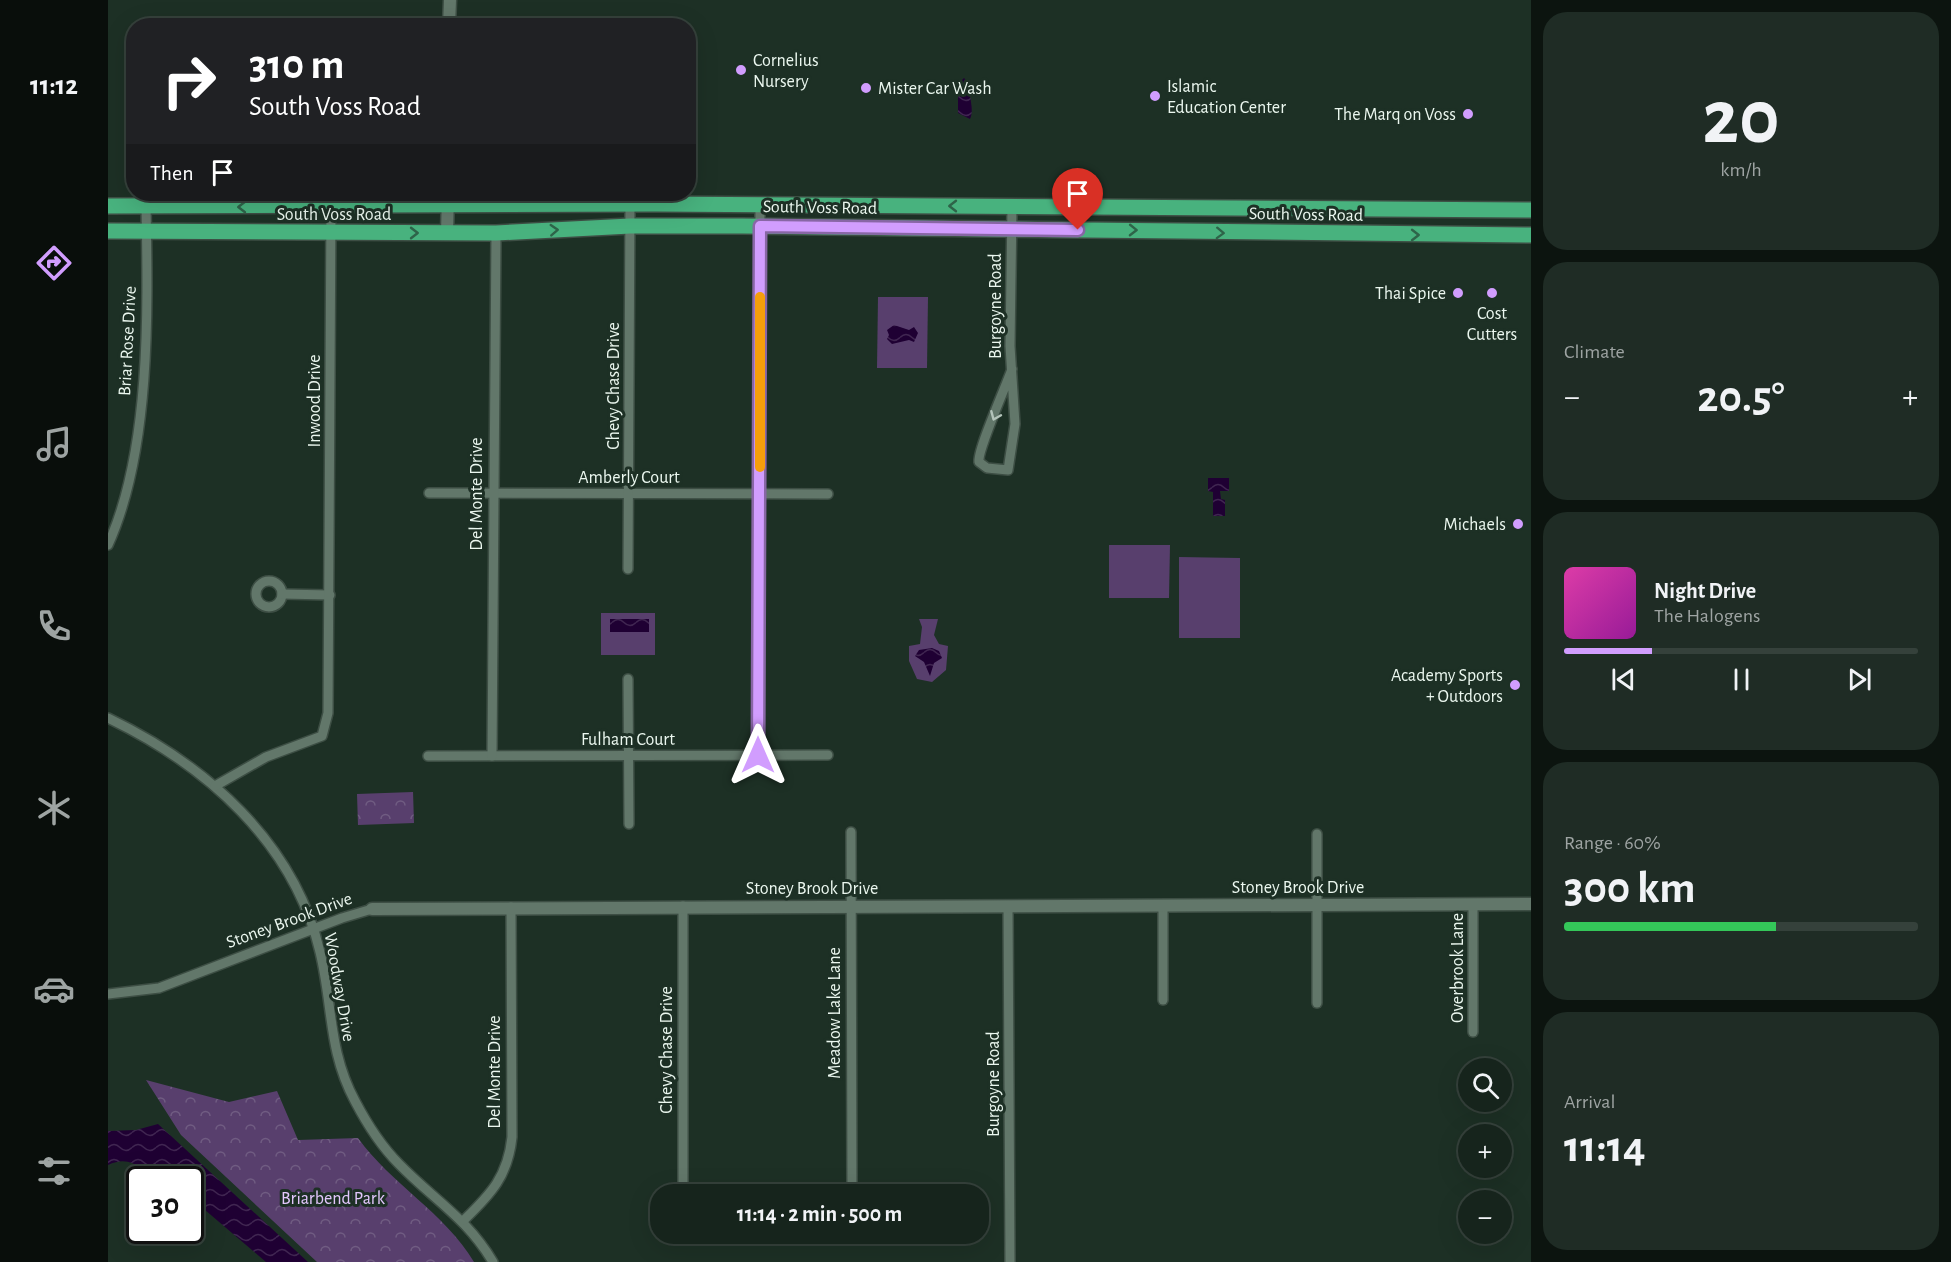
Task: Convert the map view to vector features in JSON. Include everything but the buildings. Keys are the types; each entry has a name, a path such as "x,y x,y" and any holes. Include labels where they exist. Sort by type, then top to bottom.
{"main road":[{"name":"South Voss Road","path":"108,206 331,207 431,201"},
{"name":"South Voss Road","path":"494,201 760,206 1531,210"},
{"path":"267,207 267,233"},
{"path":"1162,208 1162,231"},
{"path":"1302,208 1302,234"},
{"path":"1447,210 1447,235"},
{"name":"South Voss Road","path":"108,231 496,233 630,226 760,226 1531,235"}],"street":[{"path":"449,18 450,0"},
{"path":"447,233 448,201"},
{"name":"Chevy Chase Drive","path":"628,569 630,204"},
{"path":"758,755 760,206"},
{"name":"Briar Rose Drive","path":"108,545 128,482 144,376 146,207"},
{"name":"Inwood Drive","path":"214,786 266,757 322,736 328,713 331,207"},
{"name":"Burgoyne Road","path":"1012,207 1012,369 1015,424 1008,470 982,466 978,451 995,418 1012,369"},
{"name":"Del Monte Drive","path":"492,756 496,233"},
{"name":"Amberly Court","path":"429,493 828,494"},
{"path":"282,594 330,595"},
{"path":"628,679 629,824"},
{"name":"Woodway Drive","path":"108,718 143,735 214,786 241,808 279,856 313,929 322,960 336,1056 355,1102 381,1144 400,1165 464,1221 493,1262"},
{"name":"Fulham Court","path":"428,756 828,755"},
{"name":"Meadow Lake Lane","path":"851,832 852,1184"},
{"path":"1317,834 1317,1003"},
{"name":"Overbrook Lane","path":"1473,904 1473,1032"},
{"name":"Stoney Brook Drive","path":"108,994 159,988 372,909 1531,904"},
{"path":"1162,1000 1163,905"},
{"name":"Chevy Chase Drive","path":"683,906 683,1184"},
{"name":"Burgoyne Road","path":"1008,906 1010,1262"},
{"name":"Del Monte Drive","path":"464,1221 501,1179 510,1160 512,1137 511,907"}],"green space":[{"path":"878,297 928,297 927,368 877,368"},
{"path":"1109,545 1170,545 1169,598 1109,598"},
{"path":"1179,557 1240,558 1240,638 1179,638"},
{"path":"601,613 655,613 655,655 601,655"},
{"path":"919,619 938,619 934,635 939,644 948,646 946,670 932,682 917,679 909,661 909,646 920,644 922,627"},
{"path":"413,792 414,823 358,825 357,794"},
{"name":"Briarbend Park","path":"146,1080 229,1102 277,1091 298,1140 358,1138 386,1170 448,1228 474,1262 317,1262 181,1135"}],"water":[{"path":"964,78 969,83 972,111 970,119 958,113 958,84"},
{"path":"894,325 909,330 914,327 918,333 914,342 909,340 892,344 887,339 889,335 887,330"},
{"path":"1208,478 1229,478 1229,491 1220,491 1221,499 1225,500 1225,516 1213,516 1213,492 1208,491"},
{"path":"610,619 649,619 649,632 610,632"},
{"path":"932,648 939,651 942,658 934,663 930,676 924,662 915,656 919,650"},
{"path":"158,1124 204,1166 138,1166 124,1161 108,1165 108,1131 136,1130"},
{"path":"204,1166 308,1262 266,1262 204,1209"}],"slow traffic":[{"path":"760,297 760,467"}],"place":[{"name":"Cornelius Nursery","path":"741,70"},
{"name":"Mister Car Wash","path":"866,88"},
{"name":"Islamic Education Center","path":"1155,96"},
{"name":"The Marq on Voss","path":"1468,114"},
{"name":"Thai Spice","path":"1458,293"},
{"name":"Cost Cutters","path":"1492,293"},
{"name":"Michaels","path":"1518,524"},
{"name":"Academy Sports + Outdoors","path":"1515,685"}],"route":[{"path":"758,755 760,226 1078,230"}]}
